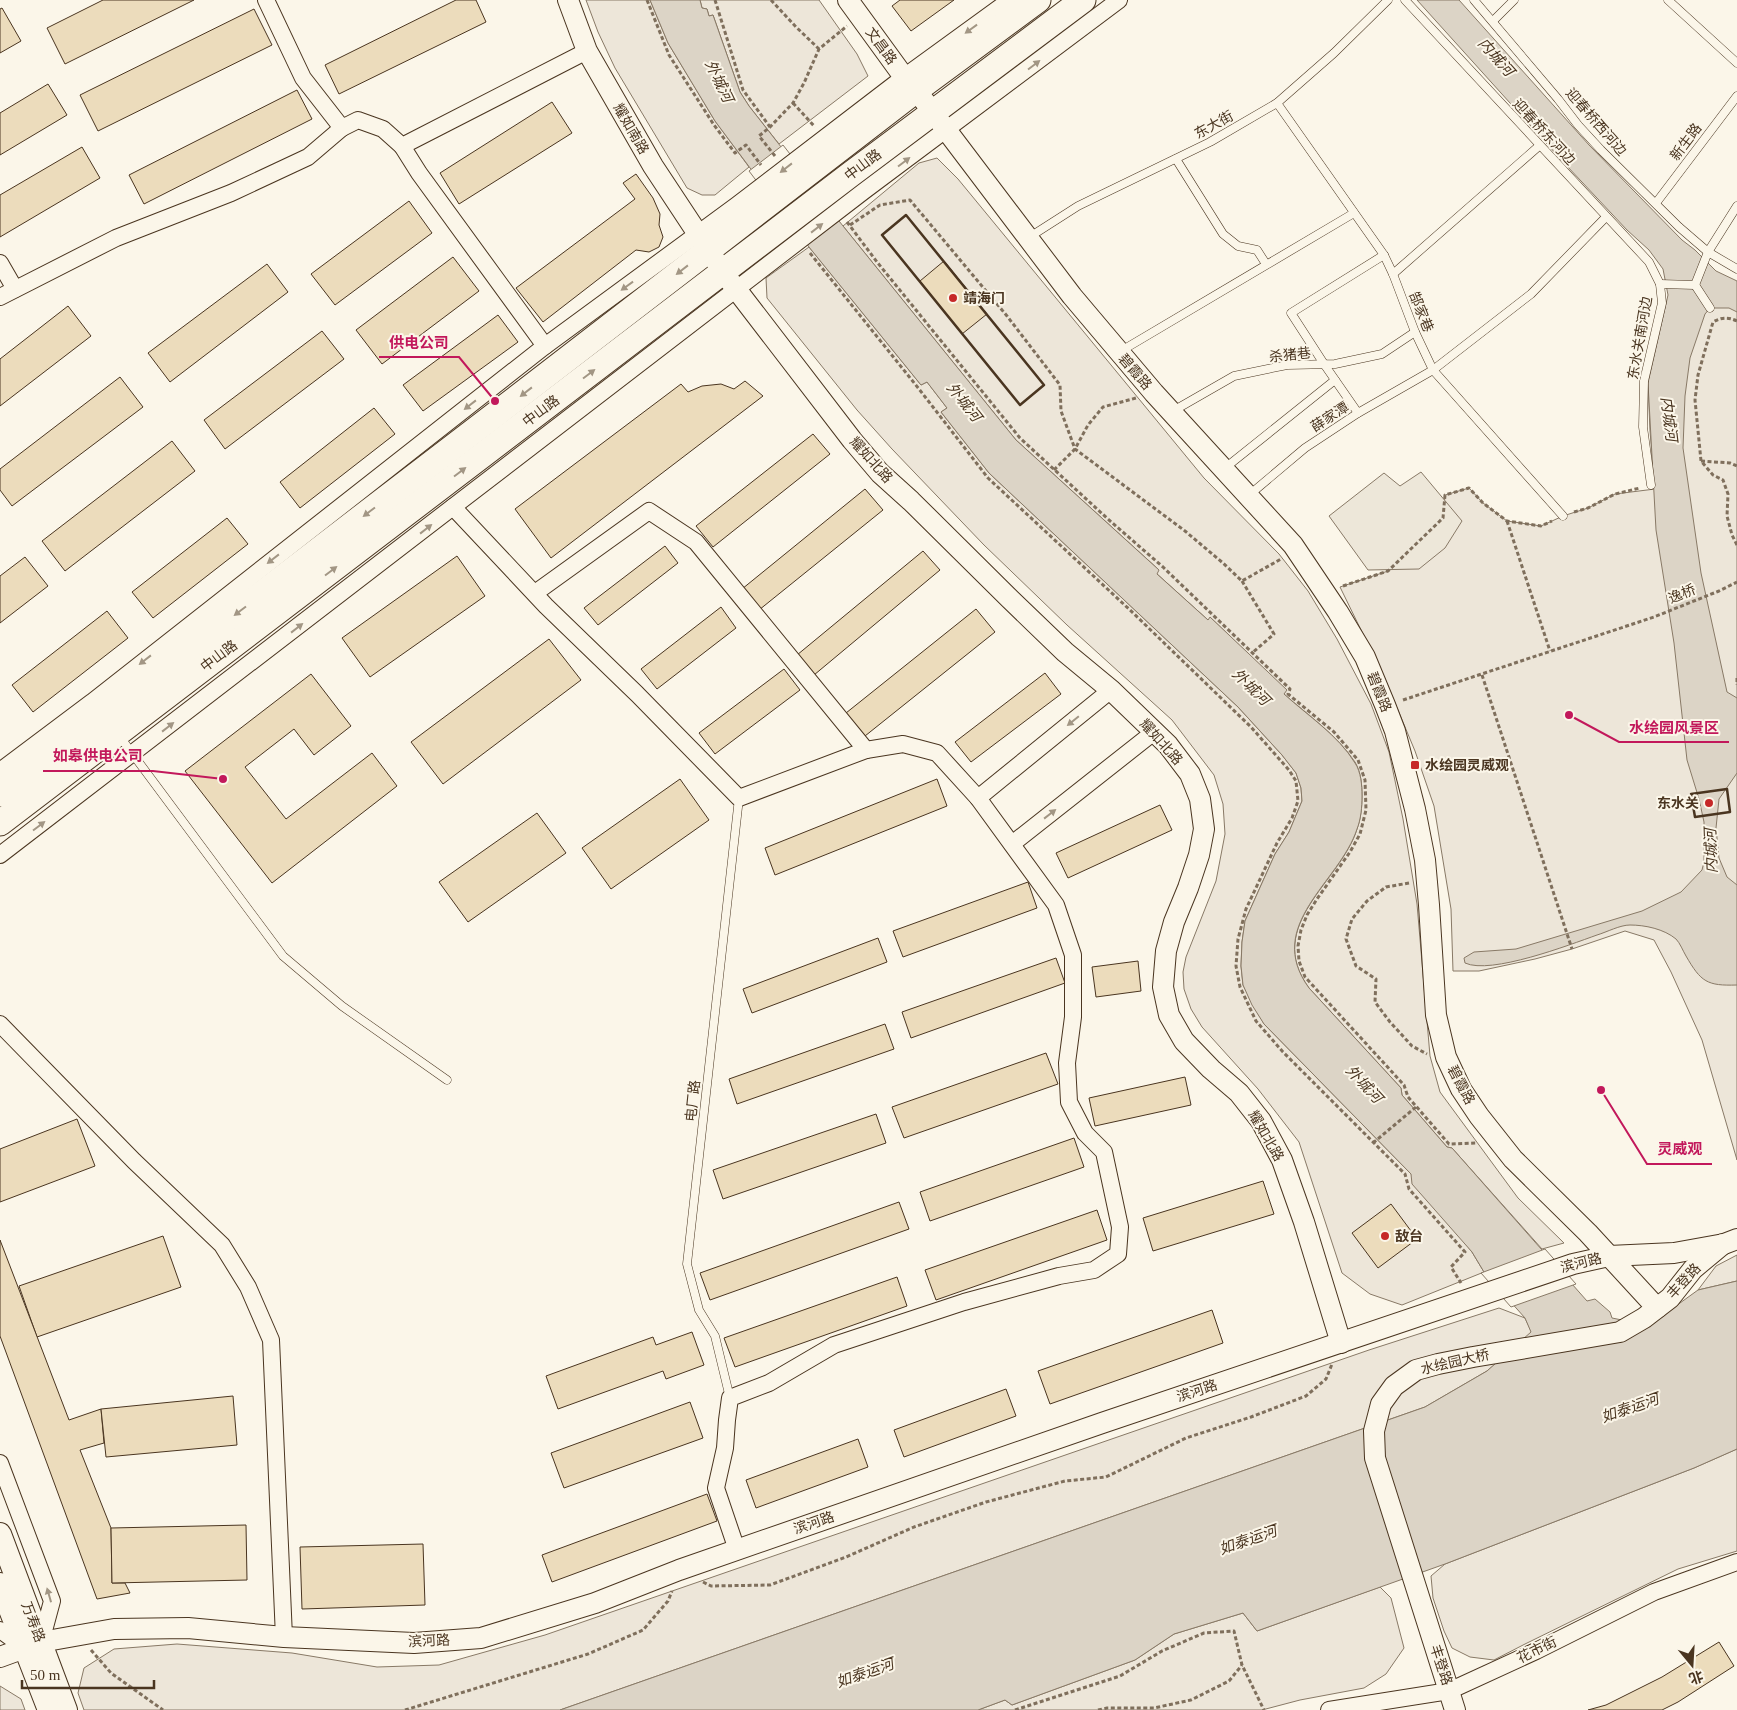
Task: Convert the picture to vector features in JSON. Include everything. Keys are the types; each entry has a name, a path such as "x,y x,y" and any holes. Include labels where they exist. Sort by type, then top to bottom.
{"main road":[{"name":"中山路","path":"0,794 500,412 703,242 910,84 1038,0"},
{"name":"中山路","path":"0,824 117,733 772,250 940,122 1083,0"},
{"name":"万寿路","path":"0,1534 33,1645 48,1710"},
{"name":"万寿路","path":"0,1584 66,1710"}],"street":[{"path":"266,0 303,78 342,128"},
{"name":"耀如南路","path":"568,0 587,52 653,166 703,242"},
{"name":"文昌路","path":"848,0 910,84"},
{"path":"910,84 1010,0"},
{"path":"940,122 1119,0"},
{"path":"402,146 587,52"},
{"name":"碧霞路","path":"910,84 1072,296 1118,352 1297,550 1327,594 1365,657 1395,731 1415,810 1427,880 1436,1015 1446,1057 1461,1088 1479,1116 1513,1159 1609,1256 1650,1313"},
{"path":"0,298 116,238 231,193 308,157 342,128 358,120 383,129 402,146 419,173 545,346"},
{"path":"0,771 100,696 545,346 703,242"},
{"name":"耀如北路","path":"703,242 730,281 852,440 880,473 1065,652 1111,690 1168,746 1190,774 1200,799 1204,829 1199,855 1174,922 1166,952 1163,987 1169,1015 1184,1041 1239,1094 1261,1121 1282,1160 1304,1222 1341,1343"},
{"path":"0,263 15,289"},
{"path":"0,855 454,507 730,281"},
{"path":"454,507 546,606 637,694 739,798 866,750 902,744 937,753 978,798 1056,905 1073,955 1073,1017 1067,1063 1070,1102 1085,1133 1104,1152 1120,1227 1118,1254 1094,1270 1059,1276 964,1302 834,1345 769,1383 730,1398 725,1448 716,1488 737,1550"},
{"path":"535,592 649,511 696,542 866,750"},
{"path":"978,798 1111,690"},
{"path":"1012,844 1154,732"},
{"path":"0,1024 134,1161 222,1245 248,1287 271,1340 284,1637"},
{"path":"1609,1256 1674,1253 1730,1242"},
{"name":"丰登路","path":"1650,1313 1670,1298 1693,1269 1730,1242"},
{"name":"滨河路","path":"0,1657 33,1645 78,1635 114,1630 188,1628 284,1637 414,1643 482,1638 595,1603 679,1570 1102,1423 1573,1264 1609,1256"},
{"name":"水绘园大桥","path":"1426,1620 1375,1458 1374,1431 1381,1404 1394,1386 1416,1370 1438,1364 1620,1332 1650,1313"},
{"path":"0,1463 52,1602 33,1645 0,1630"},
{"name":"花市街","path":"1330,1710 1449,1691 1536,1651 1654,1592 1737,1562"},
{"name":"丰登路","path":"1426,1620 1455,1710"}],"lane":[{"name":"东大街","path":"1028,238 1078,206 1210,142 1277,103 1334,54 1388,0"},
{"name":"迎春桥东河边","path":"1405,0 1649,262 1660,284"},
{"name":"迎春桥西河边","path":"1474,0 1578,124 1656,204 1708,252 1737,269"},
{"path":"1493,21 1514,0"},
{"path":"1668,0 1737,63"},
{"name":"新生路","path":"1656,204 1737,96"},
{"name":"郜家巷","path":"1277,103 1384,254 1415,332 1433,370 1563,516"},
{"path":"1393,274 1539,146"},
{"path":"1176,159 1223,234 1238,246 1257,250 1266,264"},
{"path":"1695,285 1708,252 1737,206"},
{"path":"1118,352 1354,213"},
{"name":"薛家潭","path":"1248,496 1304,448 1358,413 1433,370 1531,294 1606,217"},
{"path":"1358,413 1291,314 1384,254"},
{"path":"1660,284 1695,285"},
{"name":"东水关南河边","path":"1651,485 1643,428 1644,381 1662,304 1660,284"},
{"path":"1695,285 1710,308"},
{"name":"杀猪巷","path":"1171,412 1234,376 1287,365 1335,364 1382,354 1415,332"},
{"path":"1224,468 1335,380"},
{"path":"117,733 283,956 342,1006 447,1080"},
{"name":"电厂路","path":"730,1398 715,1336 699,1310 687,1264 739,798"}],"path":[{"path":"647,0 669,55 735,153"},
{"path":"715,0 743,90 770,128 793,103 819,49 860,16"},
{"path":"771,0 819,49"},
{"path":"793,103 830,145"},
{"path":"850,226 880,205 910,200 1007,316 1060,386 1061,411 1075,449 1185,531 1224,563 1242,582 1274,634 1252,653"},
{"path":"843,216 877,262 1020,438 1163,567 1290,689 1288,694 1334,732 1358,760 1365,780 1366,810 1360,834 1307,915 1298,946 1299,961 1305,977 1404,1085 1408,1097 1449,1144 1499,1141"},
{"path":"1737,321 1729,318 1720,318 1712,322 1698,375 1695,400 1700,462 1713,475 1723,480 1728,494 1727,516 1732,535 1737,544"},
{"path":"1054,470 1075,449 1088,425 1103,407 1154,393"},
{"path":"1700,462 1730,463 1737,466"},
{"path":"1327,594 1340,587 1388,571 1443,518 1445,495 1469,488 1483,503 1507,521 1541,526 1588,508 1615,494 1651,485"},
{"path":"1507,521 1550,651"},
{"path":"1242,582 1297,550"},
{"name":"逸桥","path":"1386,705 1654,617 1737,582"},
{"path":"1482,675 1561,921 1572,949"},
{"path":"1737,678 1737,685"},
{"path":"1427,880 1386,887 1367,901 1352,919 1346,939 1356,966 1376,979 1375,1002 1390,1022 1412,1046 1451,1068"},
{"path":"1373,1143 1416,1107"},
{"path":"405,1710 588,1654 643,1630 668,1601 679,1570 711,1586 770,1585 846,1557 914,1527 986,1502 1065,1481 1106,1477 1186,1438 1251,1417 1306,1396 1326,1379 1341,1343"},
{"path":"1016,1710 1120,1676 1162,1651 1204,1633 1234,1631 1242,1666 1264,1710"},
{"path":"78,1635 111,1673 164,1710"},
{"path":"1098,1710 1107,1708 1154,1708 1191,1700 1229,1681 1242,1666"}],"shaded area":[{"path":"586,0 650,0 668,43 715,121 749,167 715,195 702,195 687,188 615,68 598,32"},
{"path":"700,0 819,0 857,54 868,76 779,144 740,92 713,15 709,16 707,9 702,8"},
{"path":"937,158 958,179 1204,478 1279,554 1308,591 1337,639 1371,704 1389,752 1403,819 1417,904 1430,1056 1440,1092 1518,1198 1564,1243 1542,1249 1452,1148 1447,1147 1402,1095 1401,1088 1309,988 1297,965 1295,944 1300,924 1310,905 1348,848 1360,817 1362,787 1360,774 1348,752 1331,734 1284,694 1286,690 1211,618 1208,620 1156,573 1158,569 1016,440 843,226 919,163"},
{"path":"809,247 921,385 927,382 947,408 941,412 989,473 1238,707 1296,773 1301,788 1302,801 1289,832 1275,854 1245,921 1241,966 1243,985 1264,1024 1411,1174 1472,1252 1484,1272 1402,1305 1370,1294 1342,1273 1299,1142 1258,1089 1202,1027 1191,1009 1184,989 1183,972 1186,957 1216,881 1225,834 1223,804 1214,775 1172,720 1067,625 984,545 892,449 857,410 767,298 766,278"},
{"path":"1737,295 1737,1160 1702,1040 1654,940 1625,931 1535,959 1479,971 1453,971 1451,909 1434,806 1415,751 1385,679 1340,587 1388,571 1443,518 1445,495 1469,488 1483,503 1507,521 1541,526 1588,508 1615,494 1655,489 1648,383 1662,320"},
{"path":"1421,472 1462,521 1445,548 1419,569 1368,570 1329,516 1384,473 1400,486"},
{"path":"1737,1255 1737,1281 1698,1290 1716,1266"},
{"path":"1499,1308 1525,1318 1532,1333 1487,1371 1425,1407 560,1710 84,1710 78,1693 84,1668 114,1649 177,1644 292,1653 377,1667 439,1665 545,1635 1369,1350"},
{"path":"1737,1449 1737,1551 1678,1569 1494,1660 1470,1657 1452,1648 1433,1598 1431,1576 1445,1564 1694,1468"},
{"path":"1380,1587 1391,1598 1404,1648 1386,1674 1364,1688 1300,1700 1262,1710 978,1710 1005,1700 1012,1705 1135,1660 1174,1634 1243,1613 1257,1631"},
{"path":"0,1686 21,1699 25,1710 0,1710"}],"water":[{"path":"650,0 700,0 702,8 707,9 709,16 713,15 740,92 749,106 843,226 1016,440 1159,570 1157,574 1208,620 1210,617 1287,690 1284,694 1331,735 1348,753 1359,770 1361,779 1360,817 1357,829 1348,848 1309,905 1299,924 1295,944 1297,965 1309,988 1401,1088 1402,1095 1447,1147 1452,1148 1587,1301 1595,1299 1610,1312 1612,1318 1627,1321 1662,1316 1698,1290 1737,1281 1737,1449 1694,1468 1445,1564 1257,1631 1243,1613 1174,1634 1135,1660 1012,1705 1005,1700 978,1710 560,1710 1425,1407 1487,1371 1531,1332 1525,1318 1484,1272 1472,1252 1412,1184 1411,1174 1264,1024 1252,1005 1243,985 1241,966 1245,921 1275,854 1289,832 1302,801 1301,788 1296,773 1238,707 989,473 941,412 947,408 927,382 921,385 809,247 715,121 668,43"},
{"name":"内城河","path":"1417,0 1459,0 1589,145 1682,240 1716,271 1737,281 1737,312 1729,308 1710,308 1705,314 1690,358 1685,396 1683,448 1701,573 1727,692 1737,698 1737,773 1719,799 1716,828 1719,858 1727,877 1737,885 1737,985 1718,985 1706,981 1696,972 1676,939 1660,930 1636,925 1618,927 1550,951 1511,962 1477,966 1465,963 1464,958 1474,952 1516,949 1642,911 1681,892 1702,870 1704,862 1704,822 1687,760 1674,643 1656,530 1648,383 1668,295 1663,269 1649,250 1627,230 1566,165"}],"pier":[{"path":"783,145 839,217 804,244 749,171"},
{"path":"1545,1249 1576,1284 1511,1307 1481,1273"}],"building":[{"path":"103,0 194,0 65,64 47,28"},
{"path":"456,0 476,0 486,22 339,94 325,65"},
{"path":"900,0 954,0 911,31 892,6"},
{"path":"2,8 21,41 0,53 0,9"},
{"path":"254,9 272,45 98,131 80,95"},
{"path":"48,84 67,115 0,155 0,113"},
{"path":"297,90 312,119 144,204 129,175"},
{"path":"552,102 572,133 459,204 440,173"},
{"path":"82,147 100,178 0,237 0,195"},
{"path":"636,174 653,198 660,214 659,225 663,237 659,247 649,252 636,250 543,322 516,288 635,199 623,183"},
{"path":"409,201 432,233 335,305 311,274"},
{"path":"453,257 479,291 382,364 356,330"},
{"name":"靖海门","path":"944,261 987,314 962,334 920,281"},
{"path":"267,264 288,292 170,382 148,353"},
{"path":"68,306 91,336 0,406 0,359"},
{"path":"498,315 518,342 423,411 403,385"},
{"path":"322,331 344,359 225,449 204,420"},
{"path":"120,377 143,407 12,506 0,490 0,469"},
{"path":"745,381 763,396 551,558 515,509 681,384 688,392 702,386 721,384 734,389"},
{"path":"374,408 395,434 300,508 280,482"},
{"path":"813,434 830,454 713,547 696,526"},
{"path":"172,441 195,471 65,571 42,541"},
{"path":"865,489 883,510 759,610 742,589"},
{"path":"227,518 248,544 153,618 132,592"},
{"path":"665,546 678,563 598,625 584,608"},
{"path":"923,551 940,570 814,675 797,655"},
{"path":"457,556 485,596 370,677 342,638"},
{"path":"25,557 48,586 0,623 0,576"},
{"path":"721,607 736,628 657,689 641,669"},
{"path":"976,609 995,632 865,736 846,713"},
{"path":"107,611 128,638 33,712 12,685"},
{"path":"549,639 581,680 443,784 411,742"},
{"path":"784,669 800,690 715,754 699,733"},
{"path":"1045,673 1061,694 971,762 955,742"},
{"path":"311,674 351,726 314,755 294,729 245,767 286,819 372,753 397,786 272,883 185,771"},
{"path":"680,779 709,820 611,889 582,848"},
{"path":"937,779 947,806 775,875 765,848"},
{"path":"1160,805 1172,830 1068,878 1056,853"},
{"path":"537,813 566,853 468,922 439,882"},
{"path":"1028,882 1037,908 903,957 893,931"},
{"path":"878,938 887,962 752,1013 743,989"},
{"path":"1056,958 1065,983 911,1038 902,1012"},
{"path":"1138,961 1141,991 1096,997 1092,967"},
{"path":"885,1024 894,1049 737,1104 729,1079"},
{"path":"1046,1053 1058,1084 904,1138 892,1107"},
{"path":"1185,1077 1191,1105 1095,1126 1089,1098"},
{"path":"876,1114 886,1143 723,1199 713,1170"},
{"path":"77,1119 95,1166 0,1202 0,1149"},
{"path":"1074,1138 1084,1167 930,1221 920,1192"},
{"path":"1263,1181 1274,1214 1153,1251 1143,1218"},
{"path":"899,1202 909,1229 710,1300 700,1273"},
{"name":"敌台","path":"1391,1204 1417,1239 1378,1268 1352,1233"},
{"path":"1097,1210 1107,1240 936,1300 925,1270"},
{"path":"163,1236 181,1287 37,1337 19,1286"},
{"path":"0,1240 69,1420 101,1409 104,1443 80,1450 111,1528 112,1583 125,1583 130,1593 97,1599 0,1336"},
{"path":"897,1277 907,1306 735,1367 724,1338"},
{"path":"1212,1310 1223,1343 1050,1404 1038,1371"},
{"path":"692,1332 704,1365 666,1379 663,1371 558,1409 546,1376 653,1337 656,1345"},
{"path":"1006,1389 1016,1416 904,1457 894,1430"},
{"path":"233,1396 237,1445 106,1457 101,1409"},
{"path":"690,1402 703,1438 564,1488 551,1453"},
{"path":"858,1439 868,1467 756,1508 746,1480"},
{"path":"707,1494 717,1521 552,1582 542,1555"},
{"path":"246,1525 247,1580 112,1583 111,1528"},
{"path":"423,1544 425,1605 302,1609 300,1547"},
{"path":"1719,1642 1734,1666 1678,1702 1662,1710 1588,1710 1606,1705 1662,1677"}],"wall":[{"path":"906,215 1044,385 1020,405 882,235 906,215"},
{"path":"1727,789 1730,812 1695,817 1691,794 1727,789"}],"place":[{"name":"靖海门","path":"953,298"},
{"name":"供电公司","path":"495,401"},
{"name":"水绘园风景区","path":"1569,715"},
{"name":"水绘园灵威观","path":"1415,765"},
{"name":"如皋供电公司","path":"223,779"},
{"name":"东水关","path":"1709,803"},
{"name":"灵威观","path":"1601,1090"},
{"name":"敌台","path":"1385,1236"}],"water label":[{"name":"外城河","path":"719,81"},
{"name":"外城河","path":"964,402"},
{"name":"外城河","path":"1251,687"},
{"name":"外城河","path":"1364,1084"},
{"name":"如泰运河","path":"1630,1408"},
{"name":"如泰运河","path":"1248,1540"},
{"name":"如泰运河","path":"865,1673"}]}
